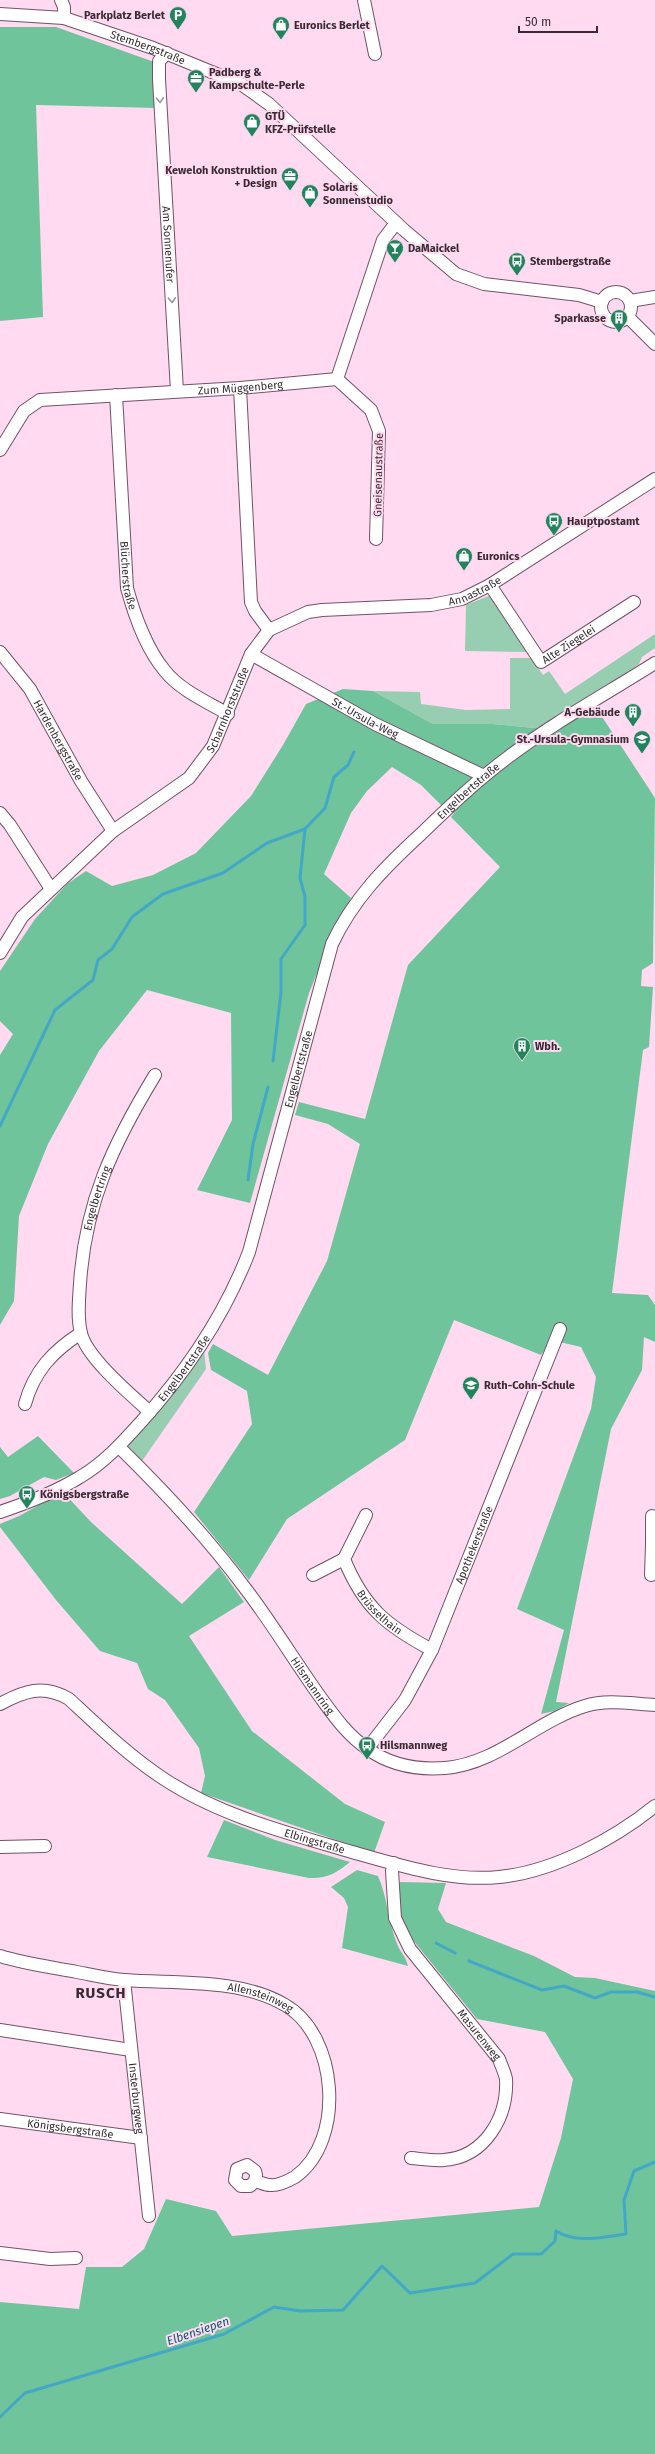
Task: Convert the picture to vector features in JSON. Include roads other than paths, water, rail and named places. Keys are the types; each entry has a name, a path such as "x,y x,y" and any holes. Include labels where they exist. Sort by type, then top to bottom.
{"street":[{"path":"61,0 64,8 64,18"},
{"path":"364,0 375,54"},
{"name":"Stembergstraße","path":"0,14 64,18 167,53 241,84 259,96 441,263 463,276 484,284 579,295 602,302"},
{"name":"Am Sonnenufer","path":"167,53 159,61 159,79 177,391"},
{"path":"337,379 383,240 396,223"},
{"path":"614,292 622,293 630,301 631,308 628,317 623,321 611,322 602,312 602,302 606,296 614,292"},
{"path":"630,301 655,297"},
{"path":"628,317 655,344"},
{"name":"Zum Müggenberg","path":"0,450 13,426 24,411 40,400 240,388 337,379"},
{"name":"Gneisenaustraße","path":"337,379 371,410 379,431 376,539"},
{"path":"240,388 251,602 255,611 269,630"},
{"name":"Blücherstraße","path":"116,395 127,588 132,607 144,636 165,671 188,691 228,714"},
{"name":"Annastraße","path":"269,630 308,612 322,610 431,605 462,599 490,585 655,479"},
{"name":"Alte Ziegelei","path":"490,585 541,662 634,602"},
{"name":"Scharnhorststraße","path":"0,953 22,917 113,831 189,778 213,746 228,714 251,654 269,630"},
{"name":"Hardenbergstraße","path":"0,652 30,689 81,781 113,831"},
{"name":"St.-Ursula-Weg","path":"251,654 368,721 484,776"},
{"name":"Engelbertstraße","path":"0,1512 80,1477 119,1447 181,1375 208,1337 244,1265 255,1234 328,956 338,932 354,904 375,878 484,776 544,733 655,663"},
{"path":"0,813 10,825 51,889"},
{"name":"Engelbertring","path":"150,1412 102,1366 85,1343 81,1333 79,1300 82,1260 90,1215 104,1169 128,1119 155,1075"},
{"name":"Apothekerstraße","path":"367,1749 413,1688 432,1650 560,1329"},
{"path":"25,1404 34,1380 47,1360 81,1333"},
{"name":"Hilsmannring","path":"119,1447 198,1530 244,1587 335,1716 367,1749 381,1757 405,1765 430,1768 458,1766 486,1757 574,1710 594,1703 655,1705"},
{"path":"313,1575 344,1559 366,1515"},
{"path":"651,1575 654,1545 652,1516"},
{"name":"Brüsselhain","path":"344,1559 364,1596 376,1614 400,1631 432,1650"},
{"name":"Elbingstraße","path":"0,1704 27,1691 44,1689 58,1693 69,1699 131,1755 164,1779 197,1798 278,1831 394,1863 448,1875 484,1878 513,1875 545,1867 576,1854 628,1826 655,1806"},
{"path":"0,1847 45,1846"},
{"name":"Masurenweg","path":"394,1863 392,1871 395,1918 410,1949 499,2059 506,2078 501,2118 488,2138 475,2150 445,2160 411,2158"},
{"name":"Allensteinweg","path":"0,1956 124,1980 168,1981 212,1985 266,1994 286,2005 305,2021 320,2045 327,2072 329,2103 326,2126 311,2162 288,2182 270,2186 255,2181"},
{"name":"Insterburgweg","path":"124,1980 149,2216"},
{"path":"0,2030 131,2050"},
{"name":"Königsbergstraße","path":"0,2119 141,2138"},
{"path":"0,2254 50,2259 76,2258"}],"waterway":[{"path":"0,1126 55,1010 93,980 98,960 112,949 132,917 163,894 223,873 267,843 305,829 325,808 334,777 348,765 354,752"},
{"path":"273,1061 281,992 281,959 305,925 305,897 300,878 305,829"},
{"path":"248,1180 253,1144 268,1087"},
{"path":"436,1943 455,1953"},
{"path":"469,1961 542,1990 564,1986 595,1998 611,1992 637,1992 655,1997"},
{"name":"Elbensiepen","path":"0,2417 25,2393 224,2334 274,2307 300,2311 343,2310 382,2266 410,2293 475,2283 513,2254 541,2254 555,2241 556,2231 564,2235 581,2238 599,2238 626,2234 624,2200 634,2171 655,2162"}],"place":[{"name":"Parkplatz Berlet","path":"178,30"},
{"name":"Euronics Berlet","path":"281,40"},
{"name":"Padberg & Kampschulte-Perle","path":"196,93"},
{"name":"GTÜ KFZ-Prüfstelle","path":"252,137"},
{"name":"Keweloh Konstruktion + Design","path":"290,191"},
{"name":"Solaris Sonnenstudio","path":"310,208"},
{"name":"DaMaickel","path":"395,263"},
{"name":"Stembergstraße","path":"517,276"},
{"name":"Sparkasse","path":"619,333"},
{"name":"Hauptpostamt","path":"554,536"},
{"name":"Euronics","path":"464,571"},
{"name":"A-Gebäude","path":"633,727"},
{"name":"St.-Ursula-Gymnasium","path":"642,754"},
{"name":"Wbh.","path":"522,1061"},
{"name":"Ruth-Cohn-Schule","path":"471,1400"},
{"name":"Königsbergstraße","path":"27,1509"},
{"name":"Hilsmannweg","path":"367,1760"}],"district":[{"name":"RUSCH","path":"101,1993"}]}
